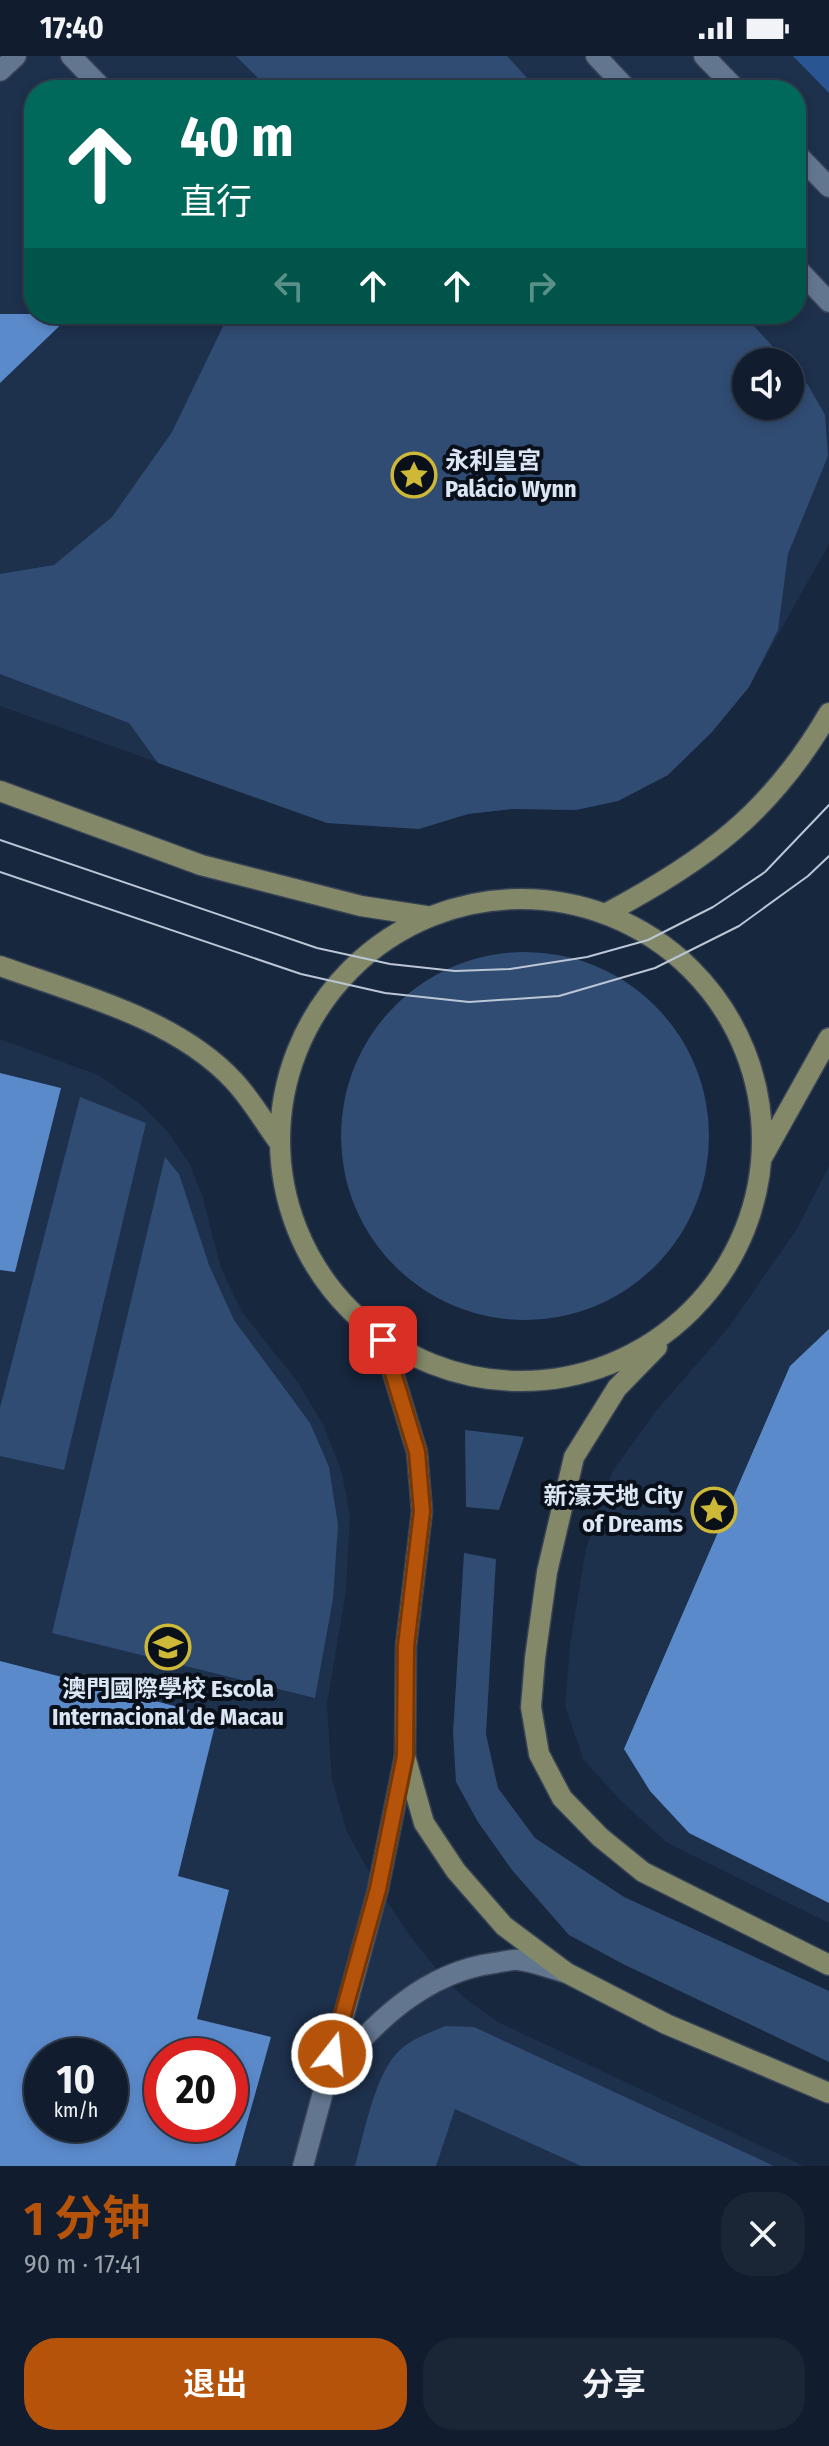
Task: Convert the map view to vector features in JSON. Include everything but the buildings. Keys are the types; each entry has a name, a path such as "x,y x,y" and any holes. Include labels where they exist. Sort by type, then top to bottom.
{"main road":[{"path":"605,914 692,864 737,829 772,794 813,741 829,713"},
{"path":"0,791 201,865 361,906 426,916"},
{"path":"673,1330 606,1368 531,1383 453,1373 383,1340 327,1286 291,1217 278,1141 288,1071 318,1006 365,953 426,916 485,900 546,899 605,914 651,936 692,969 724,1009 747,1054 760,1105 763,1156 750,1222 719,1281 673,1330 617,1388 574,1457 547,1572 531,1707 539,1754 562,1798 600,1837 643,1872 829,1965"},
{"path":"0,966 139,1016 195,1049 234,1081 278,1141"},
{"path":"763,1156 829,1038"},
{"path":"383,1340 417,1452 422,1511 406,1646 405,1756 424,1823 456,1871 504,1926 567,1973 666,2024 829,2093"}],"lane":[{"path":"0,71 16,56"},
{"path":"71,56 94,80"},
{"path":"596,56 619,80"},
{"path":"704,56 727,80"},
{"path":"806,163 829,187"},
{"path":"806,278 829,302"},
{"path":"303,2166 378,1889 405,1756"},
{"path":"324,2082 359,2040 395,2007 443,1977 468,1967 518,1960 567,1973"}],"shaded area":[{"name":"永利皇宮 Palácio Wynn","path":"0,56 829,56 829,544 749,687 712,732 668,775 618,801 576,810 512,809 468,814 419,829 327,823 0,706"},
{"path":"236,56 507,56 529,80 260,80"},
{"path":"793,56 829,56 829,93"},
{"name":"永利皇宮 Palácio Wynn","path":"224,324 752,324 774,348 732,348 732,420 804,420 804,381 825,415 828,456 788,554 778,630 749,687 712,732 668,775 618,801 576,810 512,809 468,814 419,829 327,823 158,763 129,723 0,674 0,574 54,565 112,517 172,432"},
{"path":"525,952 561,955 595,966 627,983 655,1006 678,1034 695,1066 706,1100 709,1136 706,1172 695,1206 678,1238 655,1266 627,1289 595,1306 561,1317 525,1320 489,1317 455,1306 423,1289 395,1266 372,1238 355,1206 344,1172 341,1136 344,1100 355,1066 372,1034 395,1006 423,983 455,966 489,955"},
{"name":"澳門國際學校 Escola Internacional de Macau","path":"0,1039 98,1075 139,1103 168,1132 189,1163 203,1198 221,1268 242,1312 297,1381 324,1426 342,1473 350,1516 346,1591 327,1704 332,1780 347,1832 378,1888 413,1940 443,1977 466,1999 498,2022 804,2166 0,2166"},
{"path":"80,1097 146,1123 64,1470 0,1456 0,1408"},
{"path":"165,1157 179,1174 209,1265 234,1320 310,1423 329,1467 338,1525 333,1599 315,1698 52,1633"},
{"name":"新濠天地 City of Dreams","path":"829,1166 829,1923 666,1842 619,1799 583,1759 565,1706 570,1645 586,1548 612,1472 655,1412 729,1327 798,1227"},
{"path":"465,1430 524,1437 499,1510 466,1507"},
{"path":"464,1553 496,1559 486,1734 498,1788 535,1838 624,1897 829,1991 829,2062 569,1935 512,1870 478,1822 456,1782 453,1733"},
{"path":"445,2026 474,2027 774,2166 581,2166 455,2109 436,2166 355,2166 371,2107 388,2065 406,2045"}],"tram line":[{"path":"0,840 317,948 390,964 455,971 510,969 587,957 648,940 713,907 765,872 829,805"},
{"path":"0,872 301,974 385,993 469,1002 559,996 655,968 739,926 808,876 829,856"}],"place":[{"name":"永利皇宮 Palácio Wynn","path":"414,475"},
{"name":"新濠天地 City of Dreams","path":"714,1510"},
{"name":"澳門國際學校 Escola Internacional de Macau","path":"168,1647"}],"route":[{"path":"332,2054 378,1889 405,1756 406,1646 422,1511 417,1452 383,1340"}]}
